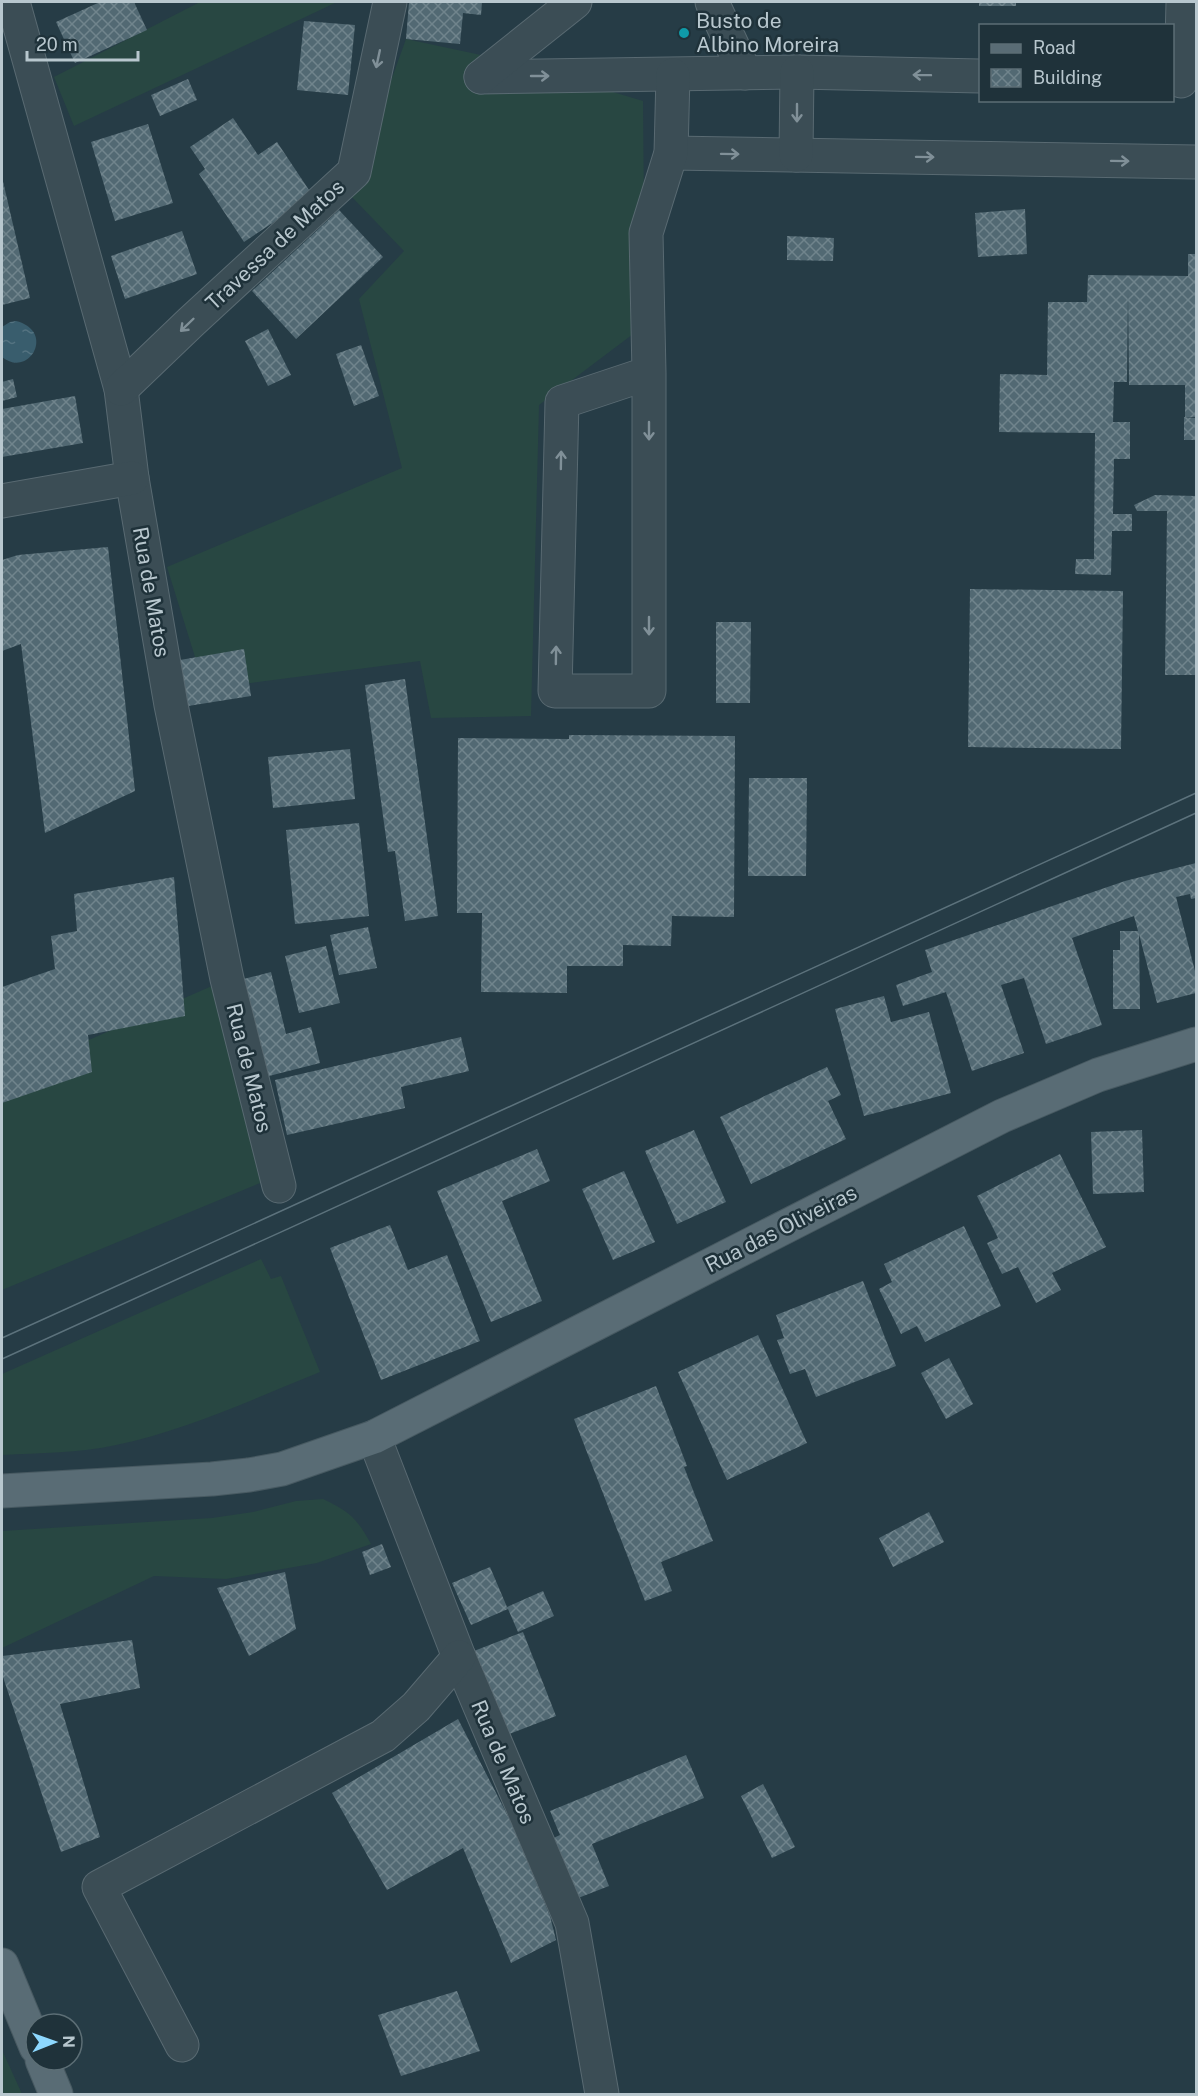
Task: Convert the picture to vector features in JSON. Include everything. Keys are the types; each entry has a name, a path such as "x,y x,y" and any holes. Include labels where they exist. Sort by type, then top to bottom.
{"main road":[{"name":"Rua das Oliveiras","path":"2,1491 249,1475 282,1469 374,1437 1002,1116 1098,1075 1197,1044"},
{"path":"2,1965 24,2018"},
{"path":"47,2072 56,2094"}],"street":[{"name":"Rua de Matos","path":"13,2 121,389 132,478 171,705 227,979 279,1186"},
{"name":"Travessa de Matos","path":"121,389 354,172 390,2"},
{"path":"575,2 481,76 797,72 979,76"},
{"path":"712,2 745,73"},
{"path":"1184,2 1184,81"},
{"path":"796,155 797,72"},
{"path":"649,373 562,402 555,691 649,691 649,373 646,233 671,153 673,75"},
{"path":"671,153 1197,162"},
{"path":"2,501 132,478"},
{"name":"Rua de Matos","path":"374,1437 459,1657 573,1923 602,2094"},
{"path":"182,2045 99,1887 382,1736 416,1707 459,1657"}],"green space":[{"path":"200,2 337,2 74,126 54,77"},
{"path":"406,39 509,61 643,101 645,325 539,405 531,716 431,718 420,661 205,689 167,567 402,468 359,299 404,251 350,195"},
{"path":"221,982 265,1181 2,1290 2,1078"},
{"path":"261,1259 271,1279 281,1276 320,1372 220,1413 142,1439 88,1450 2,1455 2,1374"},
{"path":"323,1499 352,1516 371,1544 317,1563 226,1579 154,1576 2,1648 2,1531 212,1518 253,1512 296,1501"},
{"path":"2,2050 22,2094 2,2094"}],"water":[{"path":"16,321 28,326 34,334 36,343 29,358 21,362 12,362 2,357 2,327"}],"building":[{"path":"100,2 134,2 147,30 75,63 56,22"},
{"path":"409,2 482,2 481,15 463,13 460,44 406,39"},
{"path":"979,2 1016,2 1016,6 979,6"},
{"path":"304,21 355,25 348,95 297,90"},
{"path":"188,79 197,100 160,116 151,95"},
{"path":"233,118 258,155 277,142 313,196 244,242 199,174 205,169 190,147"},
{"path":"148,124 173,203 115,221 91,142"},
{"path":"2,177 30,298 2,305"},
{"path":"1025,209 1027,254 978,257 975,213"},
{"path":"339,210 383,257 296,339 252,291"},
{"path":"182,231 197,274 125,299 111,256"},
{"path":"787,236 834,238 833,261 787,260"},
{"path":"1188,254 1196,254 1196,417 1185,417 1185,385 1129,385 1128,293 1127,382 1114,382 1113,422 1130,422 1130,459 1114,459 1113,514 1132,514 1132,531 1112,531 1111,575 1075,574 1076,559 1094,559 1095,433 999,432 1000,374 1047,375 1048,302 1087,302 1088,275 1188,276"},
{"path":"268,329 291,375 268,386 245,341"},
{"path":"361,345 379,396 354,406 336,354"},
{"path":"13,379 17,397 2,401 2,382"},
{"path":"75,396 83,443 2,457 2,409"},
{"path":"1184,417 1196,418 1196,440 1184,440"},
{"path":"1155,495 1196,496 1196,675 1165,675 1167,511 1137,511 1134,505"},
{"path":"108,547 135,791 45,833 21,644 2,651 2,560 18,555"},
{"path":"970,589 1123,591 1121,749 968,747"},
{"path":"716,622 751,622 750,703 716,703"},
{"path":"244,649 251,696 188,706 180,660"},
{"path":"405,679 438,916 405,921 395,851 388,852 365,685"},
{"path":"569,735 735,736 734,917 672,916 671,946 623,945 623,966 567,966 567,993 481,992 482,913 457,913 458,738 569,739"},
{"path":"350,749 355,799 273,808 268,757"},
{"path":"749,778 807,778 806,876 748,876"},
{"path":"359,823 369,916 295,924 286,830"},
{"path":"1196,863 1196,898 1191,899 1190,894 1176,897 1196,975 1196,993 1157,1003 1139,934 1140,1009 1113,1009 1113,950 1120,950 1120,931 1138,931 1134,916 1072,938 1102,1025 1046,1044 1024,978 1001,985 1024,1053 972,1071 946,992 903,1006 896,985 932,972 925,950 1125,881"},
{"path":"174,877 185,1016 88,1035 92,1072 2,1103 2,987 55,969 51,936 77,931 74,894"},
{"path":"368,927 377,968 339,975 330,935"},
{"path":"326,946 340,1003 299,1013 285,956"},
{"path":"271,972 286,1034 311,1027 320,1063 265,1077 240,980"},
{"path":"884,996 891,1022 929,1012 951,1093 864,1116 835,1009"},
{"path":"461,1037 469,1071 401,1087 405,1108 287,1135 275,1080"},
{"path":"827,1067 841,1095 828,1101 846,1139 751,1184 720,1117"},
{"path":"694,1130 726,1202 677,1224 645,1151"},
{"path":"1142,1130 1144,1192 1093,1194 1091,1132"},
{"path":"537,1149 550,1181 502,1201 542,1301 491,1322 437,1191"},
{"path":"1060,1154 1106,1247 1052,1273 1061,1290 1036,1303 1018,1267 1002,1274 987,1243 998,1238 977,1196"},
{"path":"624,1171 655,1242 613,1260 582,1189"},
{"path":"390,1225 408,1270 447,1255 480,1341 381,1380 330,1248"},
{"path":"964,1226 1001,1306 925,1342 917,1326 901,1334 879,1289 892,1282 884,1264"},
{"path":"863,1281 896,1366 816,1397 805,1369 790,1374 777,1340 784,1338 776,1315"},
{"path":"758,1335 807,1443 727,1480 678,1372"},
{"path":"949,1358 973,1404 946,1419 921,1373"},
{"path":"656,1386 713,1541 661,1562 672,1591 645,1601 574,1419"},
{"path":"929,1512 944,1542 893,1567 879,1538"},
{"path":"382,1544 391,1567 370,1575 362,1552"},
{"path":"490,1567 507,1607 543,1591 554,1616 518,1632 508,1609 471,1625 452,1583"},
{"path":"285,1572 296,1629 249,1656 217,1588"},
{"path":"523,1632 556,1716 507,1735 474,1651"},
{"path":"132,1640 140,1688 60,1704 100,1837 61,1852 2,1674 2,1656"},
{"path":"458,1719 511,1822 550,1916 556,1940 511,1963 463,1848 387,1890 332,1793"},
{"path":"686,1755 704,1798 592,1844 609,1886 573,1900 549,1840 560,1835 550,1811"},
{"path":"763,1784 795,1847 772,1858 741,1796"},
{"path":"457,1991 480,2051 401,2076 378,2015"}],"tram line":[{"path":"2,1338 1196,793"},
{"path":"2,1359 1196,813"}],"place":[{"name":"Busto de Albino Moreira","path":"684,33"}]}
